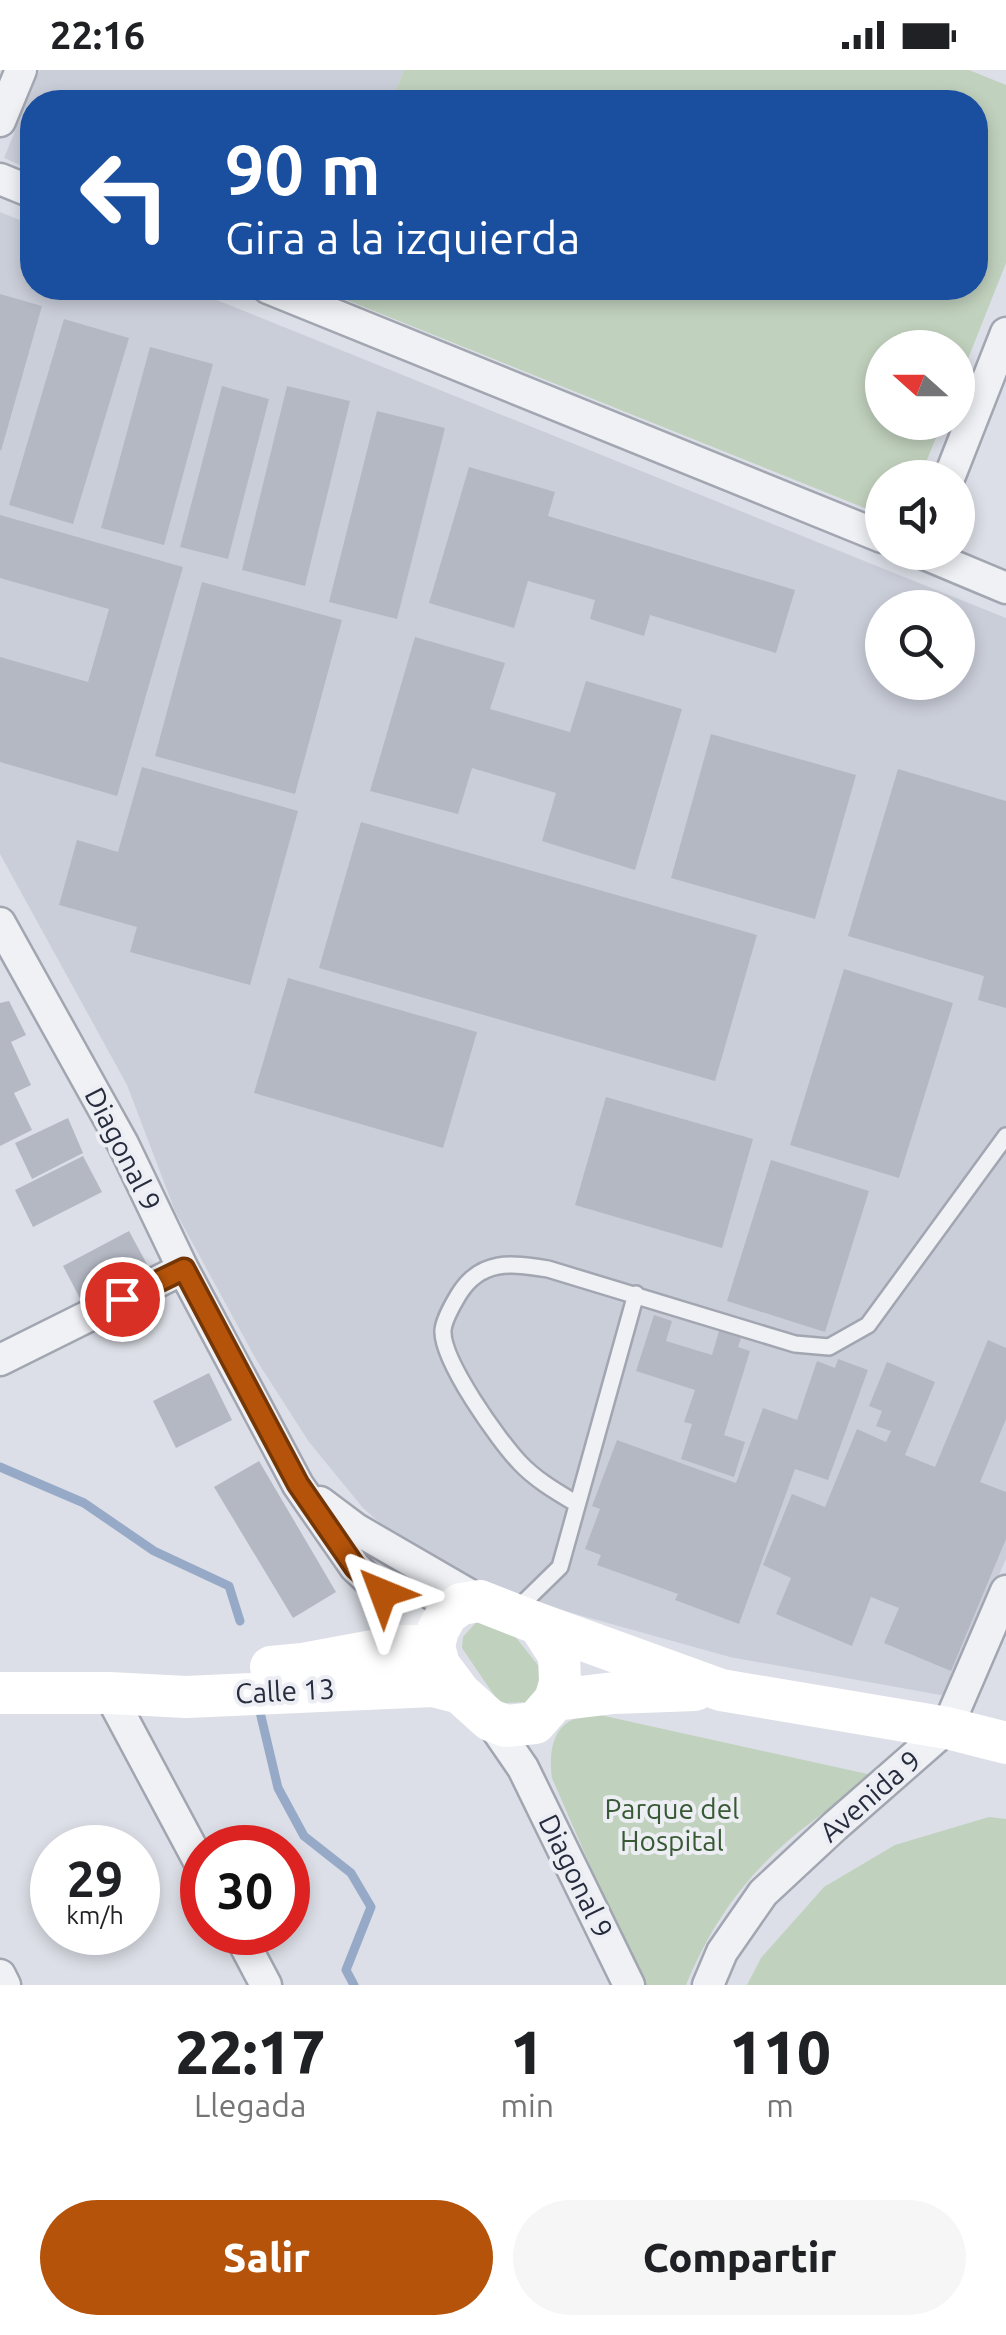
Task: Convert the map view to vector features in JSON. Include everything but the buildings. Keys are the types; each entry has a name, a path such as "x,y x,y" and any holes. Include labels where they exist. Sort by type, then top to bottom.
{"street":[{"path":"0,121 21,70"},
{"path":"298,300 865,530"},
{"path":"955,460 1006,334"},
{"path":"963,570 1006,588"},
{"name":"Diagonal 9","path":"0,922 123,1144 298,1484 355,1567 435,1641"},
{"path":"0,1360 184,1269"},
{"name":"Diagonal 9","path":"298,1484 356,1530 511,1613"},
{"name":"Avenida 9","path":"708,1985 722,1952 763,1893 947,1728 1006,1591"},
{"path":"721,1690 614,1693 506,1726 475,1707 439,1665 435,1641 447,1614 460,1604 511,1613 721,1690 947,1728 1006,1743"},
{"path":"511,1613 560,1654 560,1683 527,1744 523,1768"},
{"name":"Calle 13","path":"108,1693 210,1673 303,1664 435,1641"},
{"name":"Calle 13","path":"0,1692 186,1696 433,1686 475,1707"},
{"path":"108,1693 180,1826"},
{"name":"Diagonal 9","path":"475,1707 523,1768 629,1985"},
{"path":"250,1955 266,1985"},
{"path":"0,1975 5,1985"}],"lane":[{"path":"577,1504 518,1462 460,1381 448,1356 443,1330 468,1280 490,1267 519,1264 548,1269 794,1344 828,1347 868,1325 1006,1136"},
{"path":"511,1613 560,1568 636,1294"}],"shaded area":[{"path":"40,70 404,70 396,90 32,90"},
{"path":"20,119 20,165 4,158"},
{"path":"0,212 20,220 20,300 217,300 865,561 865,570 887,570 937,590 865,590 865,700 975,700 975,606 1006,618 1006,1559 946,1696 730,1657 554,1608 454,1570 405,1545 363,1508 309,1442 257,1361 175,1211 127,1085 0,854"}],"green space":[{"path":"404,70 969,70 1006,85 1006,263 975,341 975,330 865,330 865,440 935,440 927,460 865,460 865,508 347,300 988,300 988,90 396,90"},
{"path":"478,1620 506,1625 541,1669 544,1680 527,1702 503,1703 496,1698 462,1648 463,1637"},
{"name":"Parque del Hospital","path":"600,1715 881,1777 817,1818 764,1863 721,1918 686,1985 642,1985 552,1778 552,1752 560,1729 574,1719"},
{"path":"989,1817 1006,1819 1006,1985 747,1985 761,1958 824,1887 895,1845"}],"waterway":[{"path":"0,1467 84,1503 154,1551 229,1586 240,1621"},
{"path":"260,1712 278,1788 304,1836 351,1873 371,1907 346,1970 354,1985"}],"route":[{"path":"122,1299 184,1269 298,1484 355,1567 383,1593"}]}
